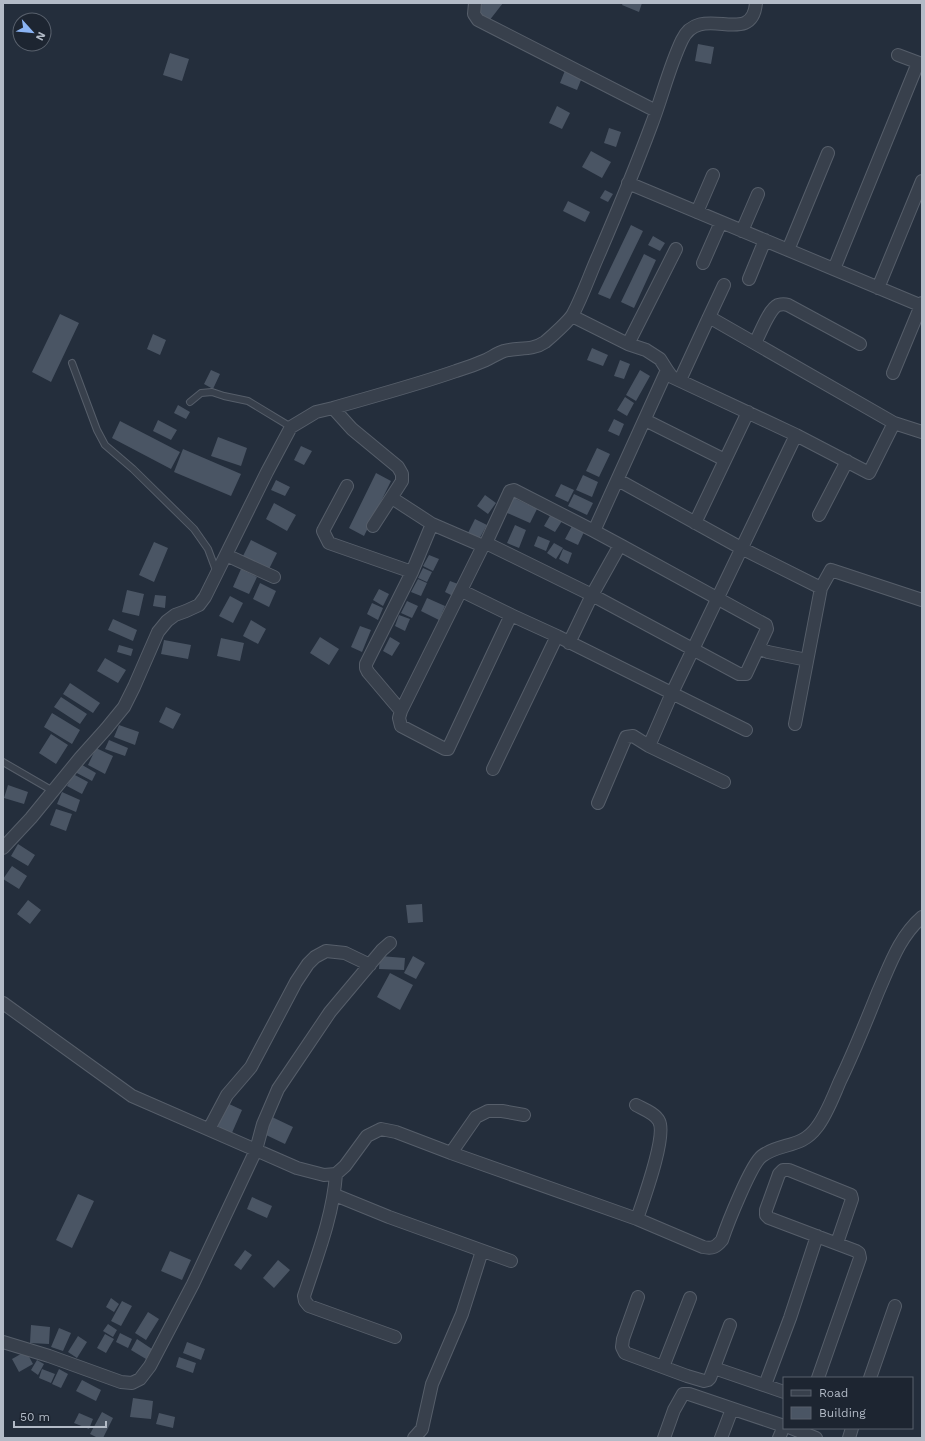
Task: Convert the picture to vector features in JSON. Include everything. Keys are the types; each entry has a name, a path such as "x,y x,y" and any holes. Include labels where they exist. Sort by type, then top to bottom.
{"street":[{"path":"476,3 474,14 478,20 656,111"},
{"path":"3,848 124,707 158,632 167,621 175,615 199,605 217,573 291,427 316,412 454,372 504,351 535,347 546,341 572,316 628,183 656,111 674,59 686,33 699,24 712,22 735,26 747,22 756,11 756,3"},
{"path":"834,270 920,63 898,55"},
{"path":"788,250 828,153"},
{"path":"697,212 713,175"},
{"path":"878,288 922,181"},
{"path":"628,183 834,270 922,305 893,373"},
{"path":"742,231 758,194"},
{"path":"703,263 721,222"},
{"path":"749,279 765,240"},
{"path":"628,344 676,249"},
{"path":"680,380 724,285"},
{"path":"755,343 768,316 777,306 782,304 788,305 860,344"},
{"path":"572,316 628,344 646,350 660,359 672,377 796,435 869,473 894,423"},
{"path":"709,317 894,423 922,432"},
{"path":"594,531 667,370"},
{"path":"333,408 352,429 398,467 402,474 402,480 392,498 373,526"},
{"path":"694,523 748,412"},
{"path":"645,420 725,460"},
{"path":"649,746 672,693 796,435"},
{"path":"819,515 847,462"},
{"path":"618,480 694,523 821,588"},
{"path":"347,486 323,531 329,543 412,572"},
{"path":"392,498 432,524 485,544 592,596 739,674 746,674 767,629 766,625 620,545 512,490 508,493 485,544 401,711 399,718 401,726 445,749 448,749 511,615"},
{"path":"401,711 366,668 366,664 412,572 432,524"},
{"path":"569,642 620,545"},
{"path":"226,555 274,577"},
{"path":"795,724 821,588 831,570 922,600"},
{"path":"462,590 746,730"},
{"path":"494,769 557,636"},
{"path":"758,648 768,652 807,660"},
{"path":"598,803 626,737 633,736 649,746 724,782"},
{"path":"3,1003 132,1096 296,1168 324,1175 336,1174 345,1166 367,1136 381,1129 396,1132 637,1219 703,1247 710,1248 716,1247 722,1240 750,1173 761,1156 777,1148 790,1146 806,1139 817,1128 826,1112 860,1037 894,955 902,940 915,923 922,917"},
{"path":"3,1342 49,1356 121,1382 132,1383 140,1378 150,1366 193,1284 256,1150 263,1124 278,1089 330,1012 382,950 390,943"},
{"path":"209,1129 227,1095 251,1067 296,982 308,964 315,957 326,951 345,952 370,964"},
{"path":"636,1105 658,1118 660,1123 658,1149 637,1219"},
{"path":"451,1153 476,1117 488,1111 502,1111 524,1115"},
{"path":"818,1377 860,1258 859,1253 856,1251 770,1218 766,1215 766,1210 779,1174 783,1170 789,1170 851,1195 852,1199 837,1243"},
{"path":"336,1174 335,1196 330,1216 304,1296 304,1301 309,1306 395,1337"},
{"path":"335,1196 389,1218 511,1261"},
{"path":"764,1385 790,1318 817,1236"},
{"path":"414,1438 422,1429 432,1384 462,1314 482,1251"},
{"path":"638,1297 623,1339 622,1347 625,1353 687,1376 704,1381 710,1378 730,1325"},
{"path":"663,1367 690,1298"},
{"path":"870,1377 895,1306"},
{"path":"714,1368 783,1392"},
{"path":"701,1398 704,1381"},
{"path":"664,1438 674,1410 683,1394 701,1398 783,1426"},
{"path":"721,1438 732,1409"},
{"path":"779,1438 783,1428"},
{"path":"797,1429 816,1438"}],"lane":[{"path":"72,363 97,430 105,445 133,469 194,529 208,549 217,573"},
{"path":"190,402 201,393 212,392 224,396 248,400 291,427"},
{"path":"3,762 53,791"}],"building":[{"path":"483,3 503,3 489,21 477,11"},
{"path":"623,3 642,3 639,12 622,5"},
{"path":"698,44 714,47 711,64 695,61"},
{"path":"170,53 189,59 182,81 163,75"},
{"path":"566,68 583,75 577,90 560,83"},
{"path":"557,106 570,113 562,129 549,123"},
{"path":"609,128 621,132 616,147 604,143"},
{"path":"591,151 611,162 602,178 582,167"},
{"path":"605,190 613,194 608,202 600,198"},
{"path":"568,201 590,212 585,222 563,211"},
{"path":"631,225 643,231 610,299 598,294"},
{"path":"653,236 665,243 660,251 648,245"},
{"path":"644,254 656,260 634,308 621,302"},
{"path":"60,314 79,323 51,382 32,372"},
{"path":"153,334 166,340 160,355 147,349"},
{"path":"592,348 608,355 603,366 587,360"},
{"path":"620,360 630,364 624,379 614,376"},
{"path":"211,370 220,374 213,389 204,384"},
{"path":"640,370 650,376 636,401 626,395"},
{"path":"625,397 634,403 627,416 617,410"},
{"path":"178,405 190,412 186,419 174,413"},
{"path":"614,419 624,424 619,436 608,431"},
{"path":"158,420 177,430 171,440 153,431"},
{"path":"120,421 180,452 171,469 112,438"},
{"path":"218,437 247,448 241,466 211,456"},
{"path":"301,446 312,451 304,465 294,460"},
{"path":"597,448 610,454 599,477 586,471"},
{"path":"183,449 241,474 231,496 174,472"},
{"path":"376,473 391,481 364,536 349,528"},
{"path":"583,475 598,482 592,497 576,490"},
{"path":"276,480 290,487 285,496 271,490"},
{"path":"561,484 574,490 568,502 555,496"},
{"path":"574,494 593,503 587,515 568,506"},
{"path":"485,495 496,503 488,514 477,506"},
{"path":"512,497 537,509 530,523 505,512"},
{"path":"274,503 296,515 287,531 266,519"},
{"path":"551,514 562,521 555,532 544,526"},
{"path":"475,519 487,525 478,541 467,535"},
{"path":"515,525 526,530 519,548 507,543"},
{"path":"572,526 584,532 578,545 565,539"},
{"path":"538,536 550,541 546,551 534,546"},
{"path":"251,540 277,553 268,571 242,558"},
{"path":"154,542 168,548 154,582 139,575"},
{"path":"554,543 563,548 556,559 547,553"},
{"path":"563,549 572,553 568,564 559,559"},
{"path":"429,555 439,559 433,571 423,566"},
{"path":"423,568 432,572 427,582 418,578"},
{"path":"241,569 257,577 249,594 233,587"},
{"path":"418,579 427,583 421,596 411,592"},
{"path":"450,581 458,584 453,596 445,592"},
{"path":"260,583 276,591 269,607 253,599"},
{"path":"379,589 389,594 383,606 373,600"},
{"path":"127,590 144,594 139,616 122,612"},
{"path":"155,595 166,596 165,608 153,606"},
{"path":"230,596 243,603 233,623 219,616"},
{"path":"427,598 445,606 439,620 421,611"},
{"path":"407,601 418,606 412,618 401,613"},
{"path":"372,603 383,608 378,620 367,614"},
{"path":"399,615 410,619 405,631 395,626"},
{"path":"113,619 137,630 133,641 108,630"},
{"path":"251,620 266,629 258,644 243,636"},
{"path":"360,626 371,630 362,652 351,647"},
{"path":"320,637 339,649 329,665 310,653"},
{"path":"390,637 400,643 392,656 383,651"},
{"path":"221,638 244,643 240,661 217,656"},
{"path":"164,640 191,645 188,659 161,654"},
{"path":"119,645 133,649 131,656 117,652"},
{"path":"105,658 126,670 118,683 97,671"},
{"path":"70,683 100,703 93,713 63,694"},
{"path":"61,697 87,714 80,724 54,707"},
{"path":"166,707 181,714 173,729 159,722"},
{"path":"52,713 80,730 72,744 44,727"},
{"path":"119,725 139,732 135,745 114,737"},
{"path":"51,734 68,745 56,764 39,753"},
{"path":"109,740 128,748 125,756 105,749"},
{"path":"96,748 113,756 105,774 88,765"},
{"path":"77,762 96,773 92,781 73,771"},
{"path":"73,774 88,782 82,794 67,786"},
{"path":"8,785 28,792 24,804 4,798"},
{"path":"62,792 80,800 76,812 57,804"},
{"path":"56,809 72,814 66,831 50,825"},
{"path":"18,844 35,855 28,866 11,856"},
{"path":"12,866 27,876 19,889 3,879"},
{"path":"28,900 41,910 30,924 17,914"},
{"path":"422,904 423,922 408,923 406,905"},
{"path":"380,956 405,958 404,970 379,969"},
{"path":"413,956 425,963 416,979 404,973"},
{"path":"390,973 413,985 400,1010 377,997"},
{"path":"227,1103 242,1110 231,1135 215,1128"},
{"path":"272,1117 293,1127 285,1144 264,1134"},
{"path":"78,1194 94,1201 72,1248 56,1240"},
{"path":"252,1197 272,1206 267,1218 247,1209"},
{"path":"245,1250 252,1255 241,1270 234,1265"},
{"path":"170,1251 191,1260 182,1280 161,1271"},
{"path":"278,1260 290,1270 274,1288 263,1278"},
{"path":"111,1298 119,1304 114,1312 106,1307"},
{"path":"122,1301 132,1306 121,1326 111,1321"},
{"path":"148,1312 159,1319 146,1340 135,1333"},
{"path":"108,1324 117,1330 113,1337 103,1331"},
{"path":"31,1325 50,1327 49,1344 30,1343"},
{"path":"59,1328 71,1333 63,1351 51,1347"},
{"path":"120,1333 132,1339 128,1348 116,1342"},
{"path":"105,1334 114,1339 106,1353 97,1348"},
{"path":"78,1336 87,1342 77,1358 68,1352"},
{"path":"137,1339 152,1349 146,1359 131,1350"},
{"path":"187,1342 205,1349 201,1360 183,1353"},
{"path":"26,1351 33,1364 19,1372 12,1359"},
{"path":"179,1357 196,1363 193,1373 176,1367"},
{"path":"37,1360 44,1364 38,1375 31,1370"},
{"path":"42,1369 55,1374 51,1383 39,1378"},
{"path":"59,1369 68,1374 61,1388 52,1384"},
{"path":"82,1380 101,1390 96,1401 76,1391"},
{"path":"133,1398 153,1401 151,1419 130,1417"},
{"path":"102,1412 113,1418 103,1438 98,1438 90,1434"},
{"path":"79,1413 93,1419 89,1429 74,1423"},
{"path":"159,1413 175,1417 173,1428 156,1424"}]}
